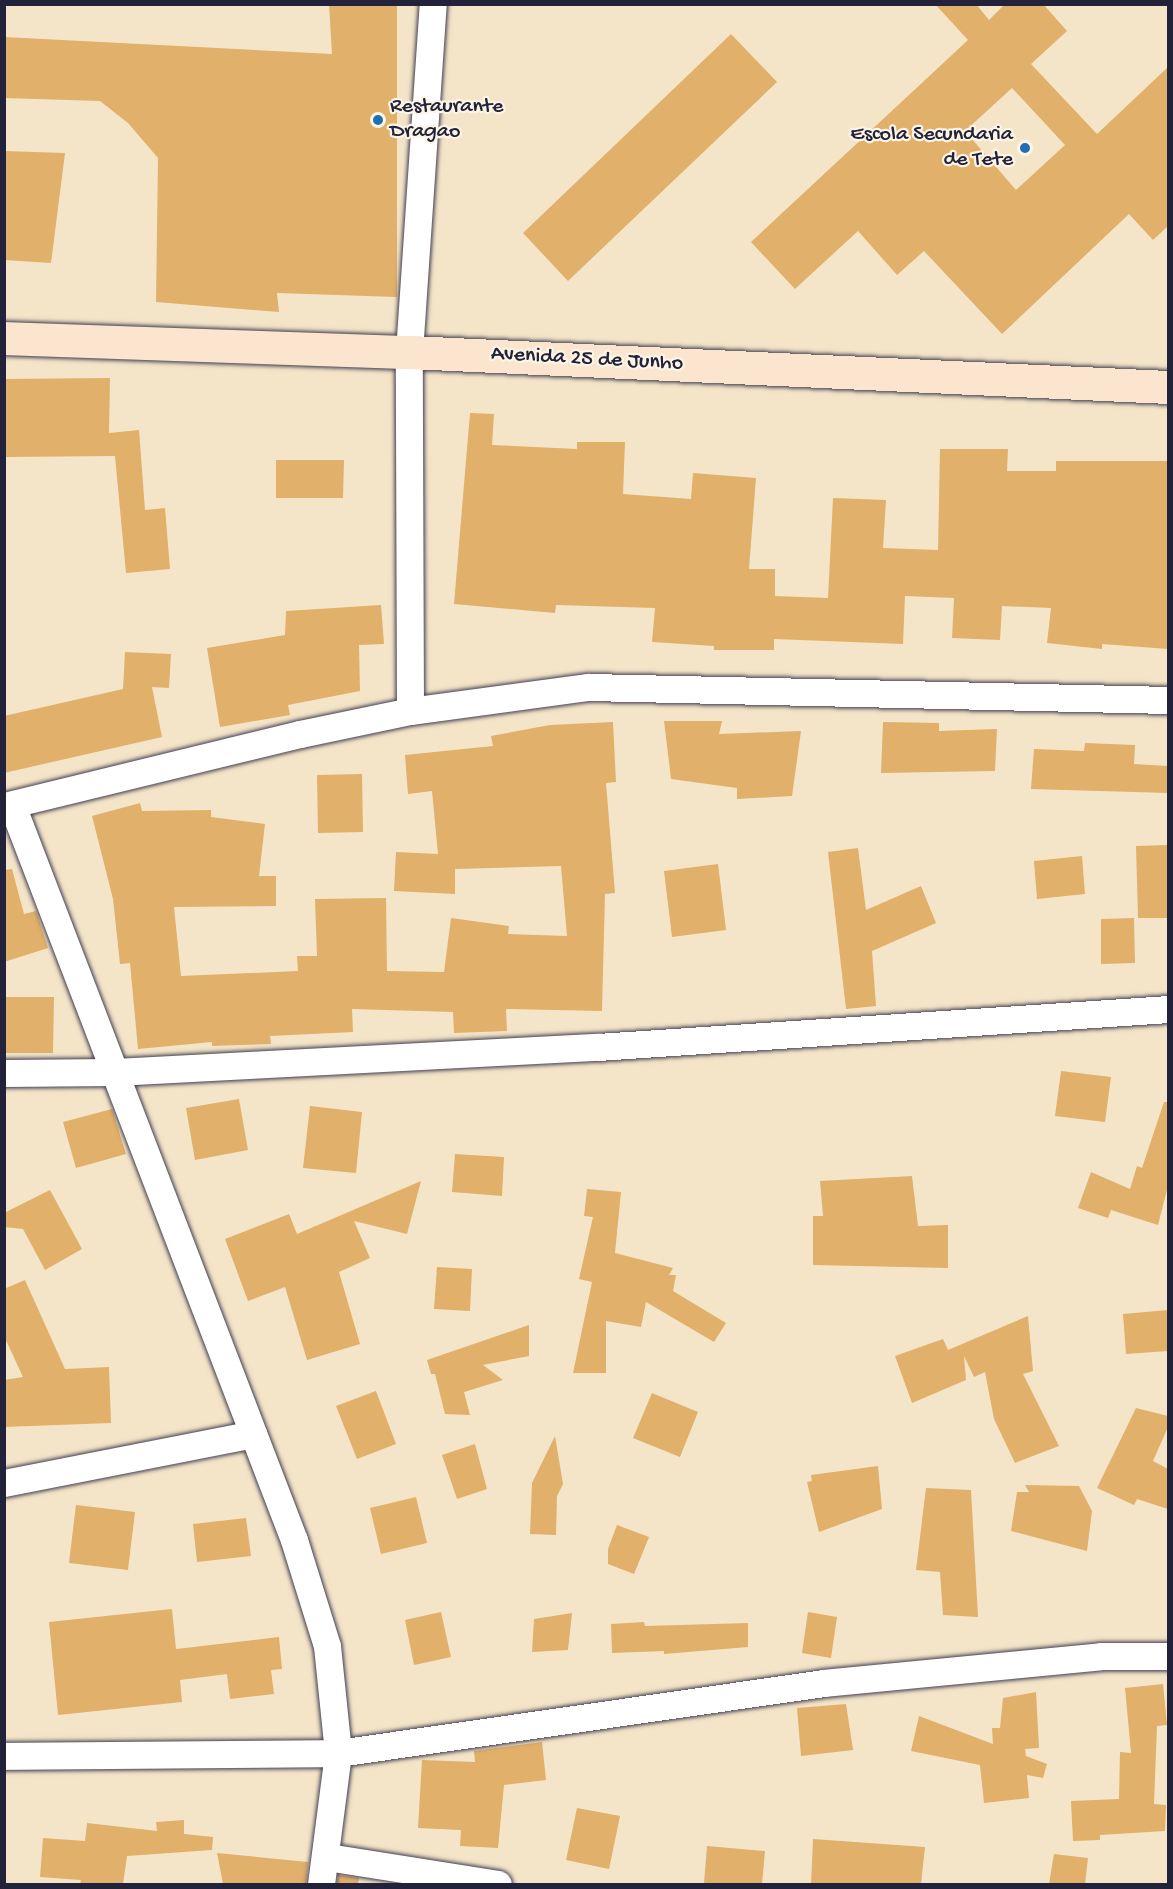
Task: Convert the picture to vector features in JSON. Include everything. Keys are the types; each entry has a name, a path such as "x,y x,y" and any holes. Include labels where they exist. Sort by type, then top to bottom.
{"street":[{"path":"410,711 409,352 433,4"},
{"name":"Avenida 25 de Junho","path":"4,338 409,352 1168,387"},
{"path":"321,1884 327,1857 338,1753 327,1646 294,1540 114,1072 8,806 300,734 410,711 588,687 1168,700"},
{"path":"4,1072 114,1072 951,1026 1168,1009"},
{"path":"4,1483 253,1434"},
{"path":"4,1756 338,1753 823,1683 1101,1656 1168,1656"},
{"path":"327,1857 498,1884"}],"building":[{"path":"329,4 397,4 397,297 277,293 279,312 156,302 158,158 128,123 100,101 4,98 4,37 332,54"},
{"path":"935,4 976,4 989,20 1005,4 1043,4 1067,31 1031,64 1097,134 1168,67 1168,226 1153,240 1129,214 1002,334 924,251 897,275 858,231 795,289 751,242 968,40","holes":["1012,88 1065,145 1016,190 965,131"]},
{"path":"731,34 777,82 568,281 523,233"},
{"path":"4,151 65,153 51,263 4,260"},
{"path":"110,378 109,433 139,430 145,510 165,508 170,569 126,573 115,456 4,457 4,379"},
{"path":"470,413 494,414 492,445 577,449 577,442 625,442 623,494 691,499 693,473 756,478 749,569 775,569 775,596 828,598 833,498 886,500 883,548 938,550 940,449 1008,449 1007,471 1056,471 1056,461 1168,461 1168,649 1102,644 1102,649 1047,643 1051,608 1002,606 1000,640 952,638 954,598 905,596 903,644 774,639 774,650 714,650 714,646 652,642 655,608 556,605 555,613 454,604"},
{"path":"276,460 344,460 343,498 276,498"},
{"path":"381,605 384,644 359,645 360,691 288,705 290,715 220,727 207,648 285,635 286,611"},
{"path":"125,652 171,654 169,688 152,687 162,737 4,773 4,716 123,689"},
{"path":"664,721 722,721 719,734 801,731 792,796 737,799 737,788 671,779"},
{"path":"613,722 616,782 606,783 615,893 605,894 602,1011 506,1009 507,1031 454,1033 453,1012 352,1009 353,1032 270,1036 271,1044 212,1046 212,1042 138,1049 130,963 120,964 113,899 92,816 140,803 142,811 211,810 211,817 265,824 259,876 276,876 276,906 174,907 181,976 298,971 297,956 317,956 315,899 386,898 387,971 444,972 451,918 509,926 508,934 567,936 561,866 455,869 455,894 394,891 396,852 438,854 432,791 408,794 405,755 493,746 491,736 550,725"},
{"path":"883,722 939,723 939,731 997,729 995,771 881,773"},
{"path":"1085,743 1135,745 1134,764 1168,766 1168,793 1031,789 1034,749 1084,751"},
{"path":"362,774 363,832 318,833 317,775"},
{"path":"1168,845 1168,918 1138,918 1136,846"},
{"path":"858,848 866,910 921,886 936,923 872,951 876,1006 846,1009 828,852"},
{"path":"1082,856 1085,894 1037,899 1034,861"},
{"path":"718,864 726,930 672,937 664,871"},
{"path":"12,869 24,914 36,911 48,948 4,962 4,870"},
{"path":"1134,918 1135,963 1101,964 1101,919"},
{"path":"4,997 54,997 53,1053 4,1053"},
{"path":"1061,1071 1111,1077 1105,1122 1055,1116"},
{"path":"239,1099 248,1150 195,1160 186,1108"},
{"path":"1164,1102 1168,1102 1168,1186 1158,1225 1111,1210 1108,1218 1078,1208 1091,1172 1130,1189 1137,1166 1142,1168"},
{"path":"310,1106 362,1112 356,1173 303,1168"},
{"path":"112,1109 126,1154 76,1168 63,1122"},
{"path":"455,1154 504,1157 502,1196 452,1192"},
{"path":"912,1176 918,1226 948,1225 948,1268 813,1265 813,1216 823,1216 820,1181"},
{"path":"421,1181 407,1234 354,1221 370,1258 339,1272 360,1344 307,1360 285,1287 248,1301 225,1239 289,1214 297,1234"},
{"path":"587,1189 621,1192 615,1253 673,1268 669,1275 676,1275 673,1291 726,1323 714,1342 646,1302 641,1327 606,1321 606,1373 573,1373 592,1282 579,1279 593,1217 584,1216"},
{"path":"50,1190 82,1249 45,1270 23,1229 4,1227 4,1213"},
{"path":"437,1267 472,1269 470,1311 434,1309"},
{"path":"25,1280 65,1369 109,1367 111,1423 4,1427 4,1380 23,1377 4,1336 4,1289"},
{"path":"1168,1310 1168,1351 1126,1354 1123,1314"},
{"path":"1028,1316 1033,1371 1023,1374 1059,1446 1015,1463 994,1419 985,1372 974,1377 964,1356 966,1380 912,1403 895,1356 943,1339 948,1350"},
{"path":"529,1325 529,1356 483,1365 503,1380 464,1392 470,1415 445,1414 435,1374 431,1374 427,1360"},
{"path":"376,1391 396,1444 357,1459 336,1406"},
{"path":"652,1393 698,1412 680,1457 633,1438"},
{"path":"1136,1408 1168,1416 1168,1427 1153,1461 1168,1469 1168,1509 1137,1499 1134,1505 1097,1488"},
{"path":"555,1436 563,1484 557,1496 556,1535 530,1534 532,1483"},
{"path":"475,1444 487,1489 457,1499 442,1455"},
{"path":"878,1466 882,1509 819,1532 807,1482 812,1481 811,1475"},
{"path":"1025,1485 1079,1486 1092,1511 1087,1551 1011,1531 1017,1492 1029,1492"},
{"path":"926,1488 971,1490 978,1617 943,1615 940,1572 916,1570"},
{"path":"416,1497 427,1543 381,1554 370,1508"},
{"path":"76,1505 135,1512 128,1570 69,1563"},
{"path":"246,1518 251,1556 197,1562 193,1524"},
{"path":"617,1525 649,1537 634,1574 608,1564 608,1549"},
{"path":"172,1609 176,1649 279,1637 282,1669 271,1670 274,1694 230,1699 227,1674 180,1680 182,1702 58,1715 49,1622"},
{"path":"441,1612 451,1657 414,1665 405,1620"},
{"path":"808,1612 837,1617 831,1658 802,1653"},
{"path":"572,1613 568,1650 532,1652 534,1619"},
{"path":"644,1622 645,1626 748,1623 748,1647 664,1654 664,1651 612,1653 611,1624"},
{"path":"1163,1684 1167,1725 1157,1726 1154,1804 1166,1805 1165,1831 1100,1835 1100,1840 1073,1841 1071,1801 1119,1799 1120,1752 1131,1753 1125,1688"},
{"path":"1036,1692 1039,1748 1025,1749 1026,1756 1047,1764 1043,1778 1027,1775 1029,1798 984,1803 980,1765 911,1751 919,1716 993,1744 992,1728 1000,1728 1003,1698"},
{"path":"846,1704 853,1750 801,1756 797,1708"},
{"path":"542,1742 546,1780 504,1785 498,1848 460,1846 461,1830 418,1828 422,1760 475,1762 474,1751"},
{"path":"577,1808 620,1816 609,1869 566,1860"},
{"path":"184,1820 184,1834 213,1837 212,1850 127,1856 123,1884 80,1884 81,1880 40,1877 43,1838 85,1841 87,1823 157,1831 156,1822"},
{"path":"813,1839 925,1847 921,1884 811,1884"},
{"path":"707,1846 765,1851 762,1884 704,1883"},
{"path":"217,1853 308,1862 306,1884 223,1884"},
{"path":"1054,1854 1088,1858 1085,1884 1049,1884"},
{"path":"338,1875 359,1878 358,1884 337,1884"}],"place":[{"name":"Restaurante Dragao","path":"378,120"},
{"name":"Escola Secundaria de Tete","path":"1025,148"}]}
